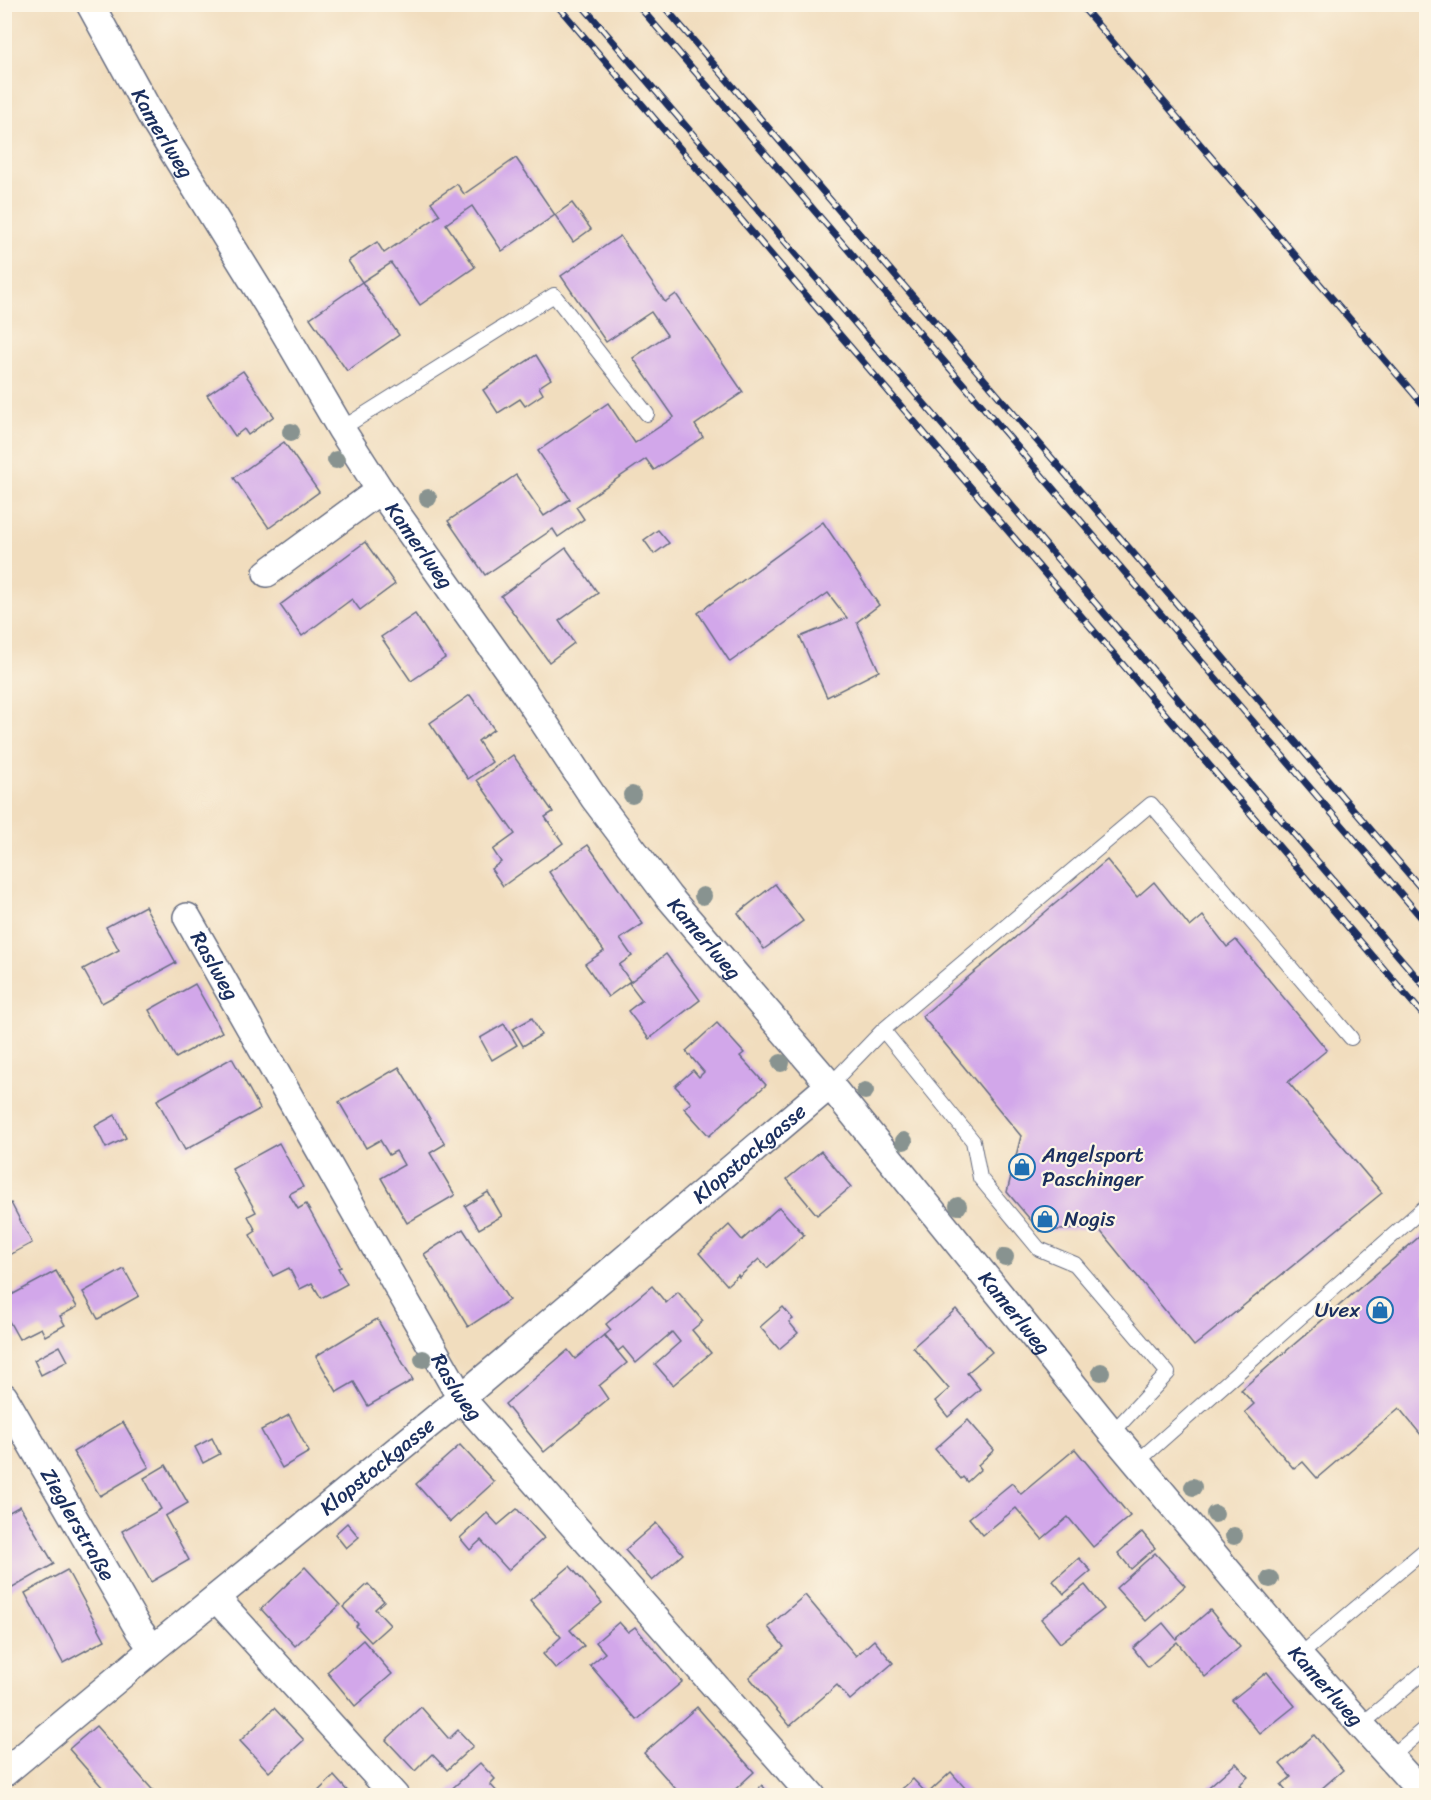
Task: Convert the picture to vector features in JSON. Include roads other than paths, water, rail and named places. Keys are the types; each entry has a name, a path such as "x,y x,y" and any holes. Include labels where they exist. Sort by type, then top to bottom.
{"street":[{"name":"Kamerlweg","path":"90,4 153,119 279,323 341,429 380,490 525,694 594,798 668,896 830,1085 1112,1433 1299,1656 1425,1796"},
{"path":"267,573 380,490"},
{"name":"Raslweg","path":"187,917 461,1398 812,1796"},
{"name":"Klopstockgasse","path":"4,1773 461,1398 830,1085"},
{"name":"Zieglerstraße","path":"4,1397 139,1630 153,1649"},
{"path":"216,1598 395,1796"}],"lane":[{"path":"341,429 554,295 647,414"},
{"path":"830,1085 883,1030 1151,804 1351,1038"},
{"path":"883,1030 973,1142 980,1178 1039,1249 1075,1264 1168,1373 1112,1433"},
{"path":"1137,1462 1426,1206"},
{"path":"1299,1656 1426,1549"},
{"path":"1361,1725 1426,1670"},
{"path":"1391,1757 1426,1726"}],"railway":[{"path":"556,4 1426,1018"},
{"path":"581,4 1426,988"},
{"path":"637,4 1426,923"},
{"path":"662,4 1426,894"},
{"path":"1080,4 1426,408"}],"place":[{"name":"Angelsport Paschinger","path":"1022,1167"},
{"name":"Nogis","path":"1045,1219"},
{"name":"Uvex","path":"1380,1310"}]}
